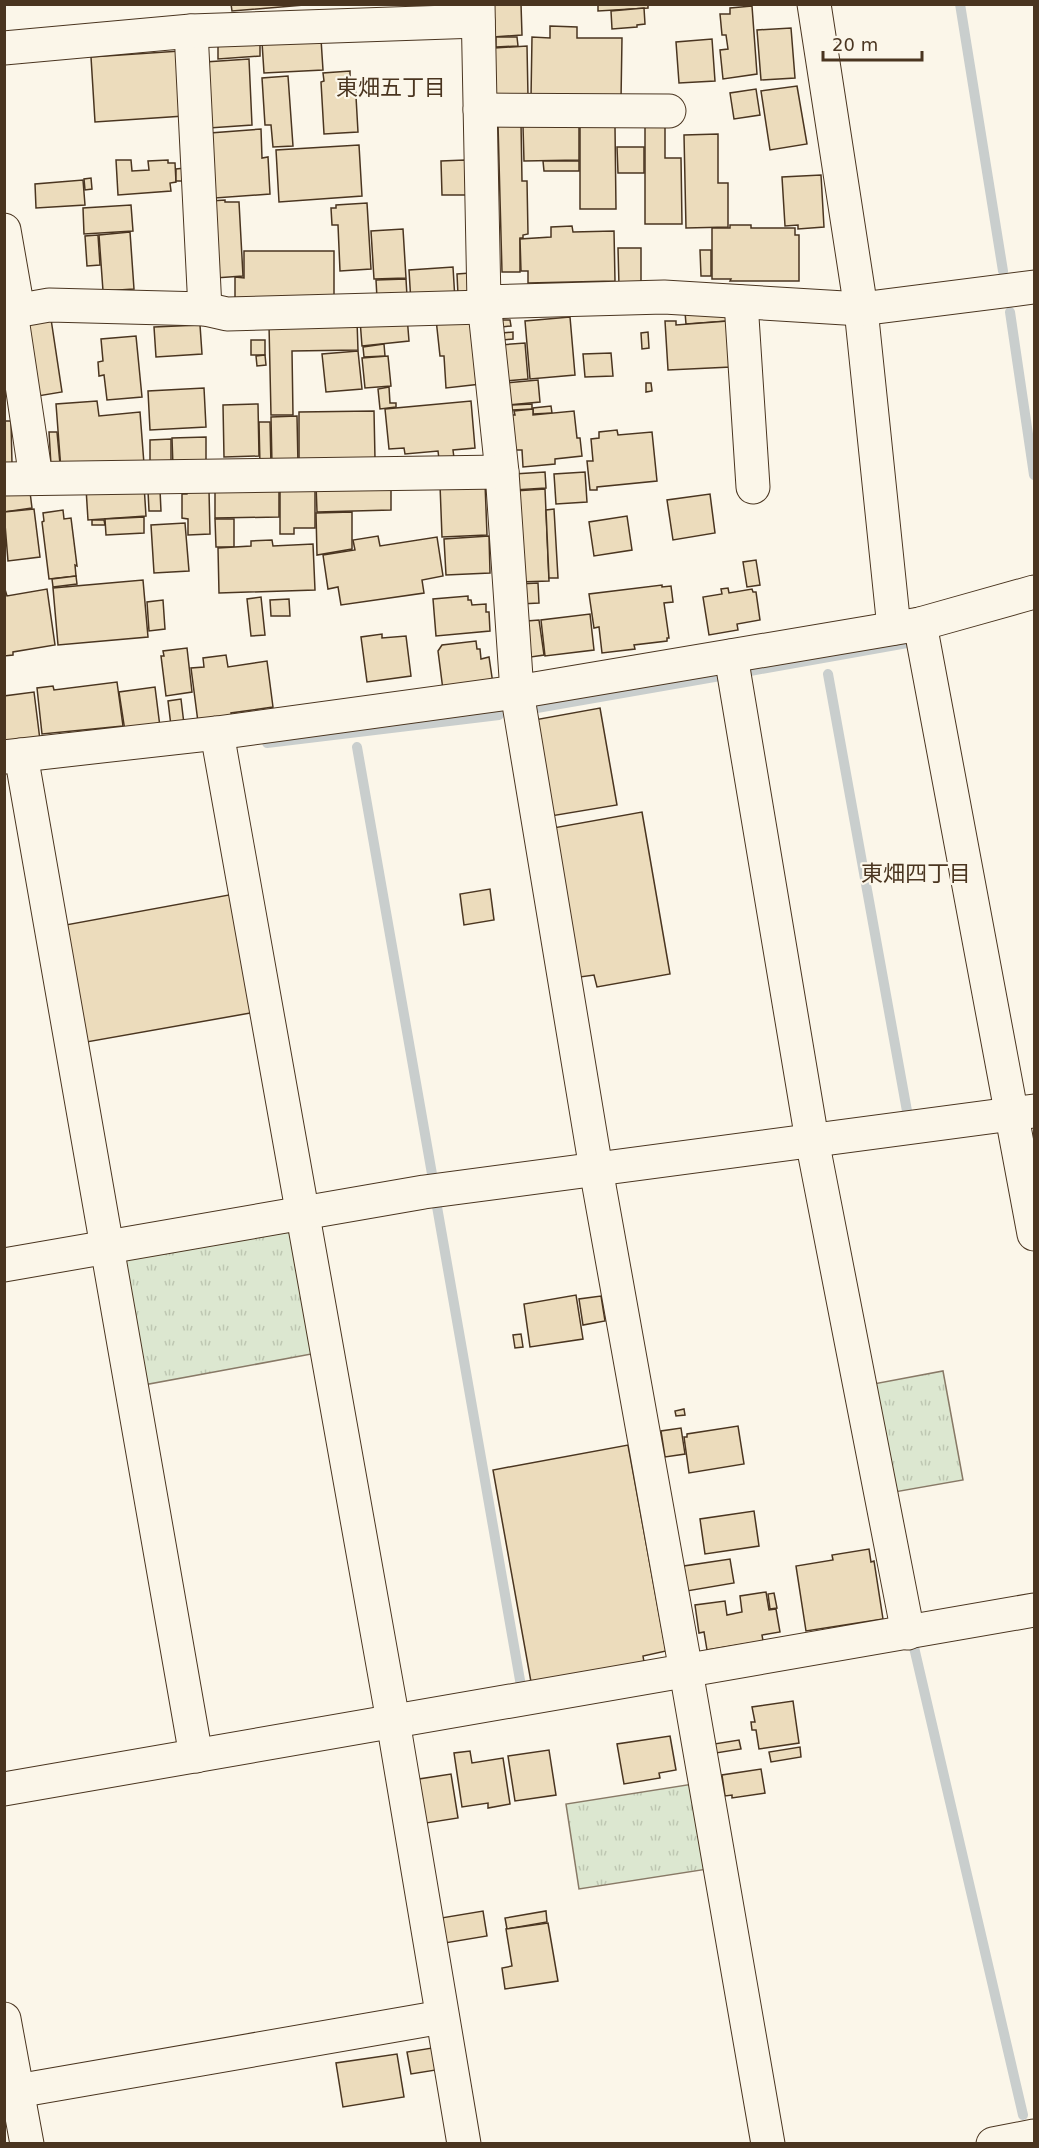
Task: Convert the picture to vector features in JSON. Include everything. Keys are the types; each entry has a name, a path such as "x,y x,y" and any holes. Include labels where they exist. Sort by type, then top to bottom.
{"street":[{"path":"814,4 907,626 1023,1113 1035,1234"},
{"path":"4,48 202,22 478,13 484,305 502,472 517,692 596,1169 687,1671 768,2144"},
{"path":"202,22 205,309"},
{"path":"480,110 669,111"},
{"path":"4,230 20,478 502,472"},
{"path":"11,312 49,305 205,309 227,314 664,297 861,309 1035,287"},
{"path":"741,302 753,487"},
{"path":"196,1756 107,1248 13,756 217,733 517,692 907,626 1035,592"},
{"path":"731,656 812,1140 908,1632"},
{"path":"217,733 393,1721 464,2144"},
{"path":"4,1266 424,1192 1023,1113"},
{"path":"4,1789 1035,1610"},
{"path":"17,2091 442,2017"},
{"path":"4,2019 27,2144"},
{"path":"993,2144 1035,2136"}],"green space":[{"path":"282,1228 296,1238 317,1353 138,1386 124,1253"},
{"path":"943,1371 963,1480 889,1493 868,1385"},
{"path":"693,1784 708,1869 579,1889 566,1804"}],"building":[{"path":"231,4 316,4 232,11"},
{"path":"492,4 521,4 522,35 493,37"},
{"path":"598,4 648,4 648,8 598,11"},
{"path":"752,6 757,74 723,79 720,50 728,49 726,35 722,35 720,14 730,14 730,8"},
{"path":"644,8 645,24 612,29 611,11"},
{"path":"550,26 577,27 577,38 622,38 621,100 531,98 532,37 550,38"},
{"path":"791,28 795,78 761,80 757,30"},
{"path":"496,37 517,37 518,46 496,47"},
{"path":"321,39 323,70 264,73 262,42"},
{"path":"712,39 715,81 679,83 676,42"},
{"path":"260,43 260,56 218,59 218,45"},
{"path":"527,46 528,97 496,98 494,48"},
{"path":"180,51 184,116 95,122 91,57"},
{"path":"249,59 252,125 209,128 205,62"},
{"path":"350,71 350,80 355,79 358,132 324,134 321,82 324,81 323,73"},
{"path":"288,76 293,146 273,147 271,125 265,125 262,78"},
{"path":"797,86 807,144 770,150 761,91"},
{"path":"756,89 760,115 734,119 730,93"},
{"path":"645,122 665,122 665,158 681,158 682,224 645,224"},
{"path":"521,123 522,181 527,181 528,234 520,238 520,272 502,272 498,124"},
{"path":"523,126 579,126 579,160 524,161"},
{"path":"580,127 615,127 616,209 580,209"},
{"path":"261,129 262,158 268,157 270,194 215,198 210,133"},
{"path":"718,134 718,183 728,183 728,227 686,228 684,135"},
{"path":"359,145 362,196 279,202 276,150"},
{"path":"617,147 644,147 644,173 618,173"},
{"path":"116,160 131,160 132,171 149,170 148,161 168,160 168,163 175,163 176,182 170,183 171,191 118,195"},
{"path":"465,160 466,195 442,195 441,161"},
{"path":"543,161 579,161 579,171 544,171"},
{"path":"185,168 186,181 176,181 176,169"},
{"path":"821,175 824,227 798,229 798,225 785,226 782,177"},
{"path":"91,178 92,189 85,190 84,179"},
{"path":"83,180 85,205 36,208 35,184"},
{"path":"225,200 225,202 239,202 243,276 215,278 211,201"},
{"path":"367,203 371,269 340,271 338,225 332,225 331,208 336,208 336,205"},
{"path":"131,205 133,231 84,234 83,208"},
{"path":"730,225 751,225 751,228 795,228 795,235 799,235 799,281 712,279 712,228 730,228"},
{"path":"572,226 573,232 614,231 615,281 528,283 528,271 521,271 520,239 551,237 551,227"},
{"path":"403,229 406,278 374,279 371,231"},
{"path":"130,232 134,289 103,291 99,235"},
{"path":"98,235 100,265 87,266 85,236"},
{"path":"618,248 641,248 641,285 619,286"},
{"path":"700,250 711,250 711,276 701,276"},
{"path":"244,251 334,251 334,303 235,299 235,277 244,278"},
{"path":"453,267 455,300 411,303 409,270"},
{"path":"470,273 471,294 458,295 457,274"},
{"path":"406,279 407,296 377,298 376,280"},
{"path":"685,312 726,313 727,321 686,324"},
{"path":"475,315 481,384 446,388 444,356 440,356 436,319"},
{"path":"407,316 409,341 362,346 360,320"},
{"path":"570,317 575,375 530,379 525,321"},
{"path":"51,319 62,392 38,396 23,324"},
{"path":"501,320 510,320 511,326 502,327"},
{"path":"357,321 358,350 292,351 293,415 271,415 269,325"},
{"path":"665,321 676,321 676,325 728,321 731,367 668,370"},
{"path":"200,325 202,354 156,357 154,327"},
{"path":"513,332 513,339 503,340 502,333"},
{"path":"648,332 649,348 642,349 641,333"},
{"path":"136,336 142,397 107,400 104,375 99,376 98,362 103,361 101,339"},
{"path":"251,340 265,340 265,355 251,355"},
{"path":"525,343 528,379 504,381 500,345"},
{"path":"384,344 385,356 364,357 363,347"},
{"path":"358,351 362,389 326,392 322,354"},
{"path":"611,353 613,376 585,377 583,354"},
{"path":"265,355 266,365 257,366 256,356"},
{"path":"388,356 391,386 365,388 362,358"},
{"path":"538,380 540,402 508,405 506,383"},
{"path":"646,383 651,383 652,391 646,392"},
{"path":"389,387 390,403 396,403 396,407 380,409 378,389"},
{"path":"204,388 206,427 150,430 148,391"},
{"path":"97,401 99,416 140,412 144,464 61,470 56,404"},
{"path":"471,401 475,448 453,450 454,458 439,459 438,451 405,454 404,448 389,449 385,409"},
{"path":"258,404 259,456 224,457 223,405"},
{"path":"532,404 532,409 512,410 512,405"},
{"path":"551,406 552,413 533,414 533,408"},
{"path":"533,409 533,415 574,411 582,456 555,459 555,464 523,467 522,450 515,450 512,415 515,415 514,411"},
{"path":"374,411 375,459 299,460 299,412"},
{"path":"297,416 298,465 272,465 271,417"},
{"path":"4,421 11,421 12,464 4,464"},
{"path":"259,422 270,422 271,466 260,466"},
{"path":"617,430 618,435 652,432 657,481 597,487 597,490 590,490 587,461 593,461 591,439 599,438 599,432"},
{"path":"49,432 57,432 60,464 51,465"},
{"path":"206,437 206,466 173,467 172,438"},
{"path":"171,439 171,467 150,467 150,440"},
{"path":"545,472 546,488 514,490 514,474"},
{"path":"585,472 587,502 556,504 554,474"},
{"path":"391,480 391,510 317,512 316,484"},
{"path":"280,482 315,482 315,528 294,528 294,534 280,534"},
{"path":"485,483 487,535 442,537 440,485"},
{"path":"29,484 32,508 4,512 4,487"},
{"path":"144,485 146,516 88,520 86,488"},
{"path":"279,486 279,517 215,518 215,487"},
{"path":"545,489 549,581 519,582 514,491"},
{"path":"160,490 161,511 149,511 148,491"},
{"path":"188,490 209,490 210,534 188,535 188,519 182,518 182,494 187,494"},
{"path":"710,494 715,533 673,540 667,500"},
{"path":"34,509 40,557 8,561 4,512"},
{"path":"554,509 558,578 549,578 546,510"},
{"path":"63,510 64,519 71,518 77,566 75,565 76,576 49,579 42,522 44,521 43,513"},
{"path":"352,512 352,549 317,555 316,513"},
{"path":"627,516 632,550 594,556 589,522"},
{"path":"144,517 144,533 106,535 105,519"},
{"path":"215,519 234,519 234,547 216,547"},
{"path":"92,520 104,520 105,525 92,525"},
{"path":"185,523 189,571 154,573 151,525"},
{"path":"378,536 380,546 437,537 443,576 422,580 424,593 341,605 338,587 328,589 323,555 355,550 353,540"},
{"path":"489,536 490,573 446,575 444,539"},
{"path":"272,540 273,546 313,544 315,590 219,593 218,548 251,546 251,541"},
{"path":"756,560 760,585 747,587 743,562"},
{"path":"76,576 77,584 53,587 52,579"},
{"path":"143,580 148,637 58,645 53,588"},
{"path":"538,583 539,603 520,604 519,584"},
{"path":"662,585 662,587 671,586 673,602 664,603 669,638 667,641 634,645 635,649 602,653 599,627 594,628 589,594"},
{"path":"4,586 7,596 47,589 55,645 13,652 13,655 4,656"},
{"path":"728,588 729,593 752,589 756,592 760,620 737,624 738,630 709,635 703,597 722,594 721,589"},
{"path":"468,596 472,605 486,604 490,631 436,636 433,599"},
{"path":"261,597 265,635 251,636 247,599"},
{"path":"289,599 290,616 271,616 270,600"},
{"path":"163,600 165,629 149,631 147,602"},
{"path":"590,614 594,650 545,656 541,620"},
{"path":"539,620 544,655 531,657 527,621"},
{"path":"382,634 382,638 406,636 411,676 367,682 361,637"},
{"path":"476,641 481,659 489,657 493,684 443,690 438,651 442,645"},
{"path":"187,648 192,692 166,696 161,656 164,656 163,651"},
{"path":"226,655 228,667 267,661 273,707 231,713 232,718 198,722 191,668 204,667 203,658"},
{"path":"117,682 123,726 42,734 37,688 53,686 54,690"},
{"path":"155,687 160,727 125,731 119,692"},
{"path":"34,692 40,740 4,744 4,696"},
{"path":"181,699 184,724 171,726 168,701"},
{"path":"600,708 617,805 551,816 534,720"},
{"path":"642,812 670,974 597,987 594,975 580,977 553,828"},
{"path":"490,889 494,920 464,925 460,894"},
{"path":"234,894 256,1012 81,1043 60,926"},
{"path":"576,1295 583,1339 530,1347 524,1304"},
{"path":"601,1296 605,1321 583,1325 579,1299"},
{"path":"521,1334 523,1347 515,1348 513,1335"},
{"path":"684,1409 685,1415 676,1416 675,1411"},
{"path":"738,1426 744,1464 689,1473 684,1437 687,1437 687,1434"},
{"path":"681,1428 685,1454 665,1457 661,1431"},
{"path":"628,1445 666,1651 643,1656 644,1662 531,1682 493,1470"},
{"path":"754,1511 759,1546 705,1554 700,1519"},
{"path":"869,1549 871,1562 874,1561 883,1619 806,1631 796,1566 833,1560 832,1555"},
{"path":"730,1559 734,1583 687,1591 684,1566"},
{"path":"766,1592 769,1610 776,1609 780,1632 762,1635 763,1641 707,1650 704,1632 699,1633 695,1605 725,1601 727,1615 742,1612 740,1596"},
{"path":"774,1593 777,1608 770,1609 768,1594"},
{"path":"793,1701 799,1743 759,1749 756,1730 752,1730 751,1722 755,1722 752,1707"},
{"path":"670,1736 676,1770 659,1773 660,1778 624,1784 617,1744"},
{"path":"739,1740 741,1749 716,1753 714,1744"},
{"path":"800,1747 801,1757 771,1762 769,1752"},
{"path":"549,1750 556,1795 515,1801 508,1756"},
{"path":"470,1751 472,1763 503,1758 510,1804 488,1808 488,1803 462,1807 454,1753"},
{"path":"761,1769 765,1793 732,1798 732,1795 725,1796 722,1775"},
{"path":"451,1774 458,1818 420,1824 419,1779"},
{"path":"483,1911 487,1936 445,1943 441,1918"},
{"path":"546,1911 547,1922 507,1929 505,1918"},
{"path":"548,1923 558,1981 505,1989 502,1968 512,1966 506,1929"},
{"path":"432,2048 436,2070 411,2074 407,2052"},
{"path":"397,2054 404,2097 343,2107 336,2063"}],"waterway":[{"path":"960,4 1003,271"},
{"path":"1010,312 1034,475"},
{"path":"750,671 907,643"},
{"path":"828,674 907,1111"},
{"path":"531,709 720,676"},
{"path":"267,743 499,715"},
{"path":"357,747 432,1174"},
{"path":"436,1201 521,1686"},
{"path":"913,1643 1023,2115"}],"district":[{"name":"東畑五丁目","path":"391,87"},
{"name":"東畑四丁目","path":"916,873"}]}
